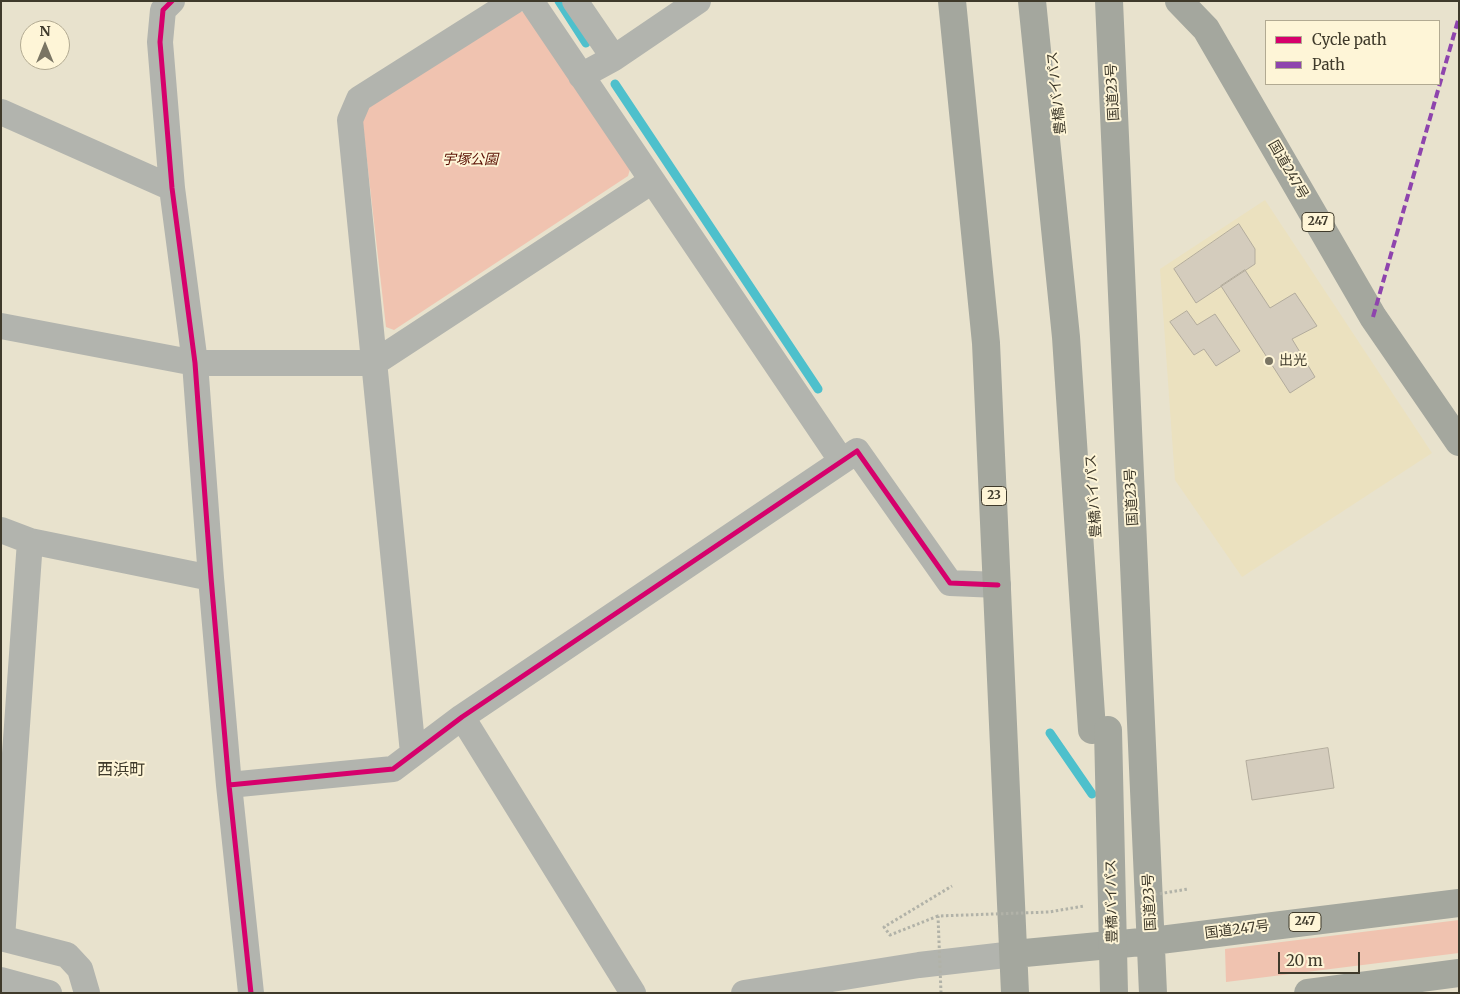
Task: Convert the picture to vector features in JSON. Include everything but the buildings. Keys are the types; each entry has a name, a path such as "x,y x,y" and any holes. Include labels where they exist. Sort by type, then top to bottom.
{"highway":[{"name":"23","path":"952,1 986,343 1015,993"},
{"name":"豊橋バイパス","path":"1032,1 1066,337 1086,614 1092,730 1097,993"},
{"name":"豊橋バイパス","path":"1047,1 1082,336 1103,610 1108,730 1114,993"},
{"name":"国道23号","path":"1109,1 1153,993"},
{"name":"国道247号","path":"1179,1 1206,29 1373,317 1459,442"},
{"name":"国道247号","path":"1014,954 1152,941 1459,903"},
{"path":"1308,993 1386,987 1459,973"}],"street":[{"path":"172,1 163,10 160,42 172,188 195,363 229,785 251,993"},
{"path":"413,754 350,120 359,99 514,1"},
{"path":"531,1 841,460"},
{"path":"576,1 614,58"},
{"path":"581,76 614,58 698,1"},
{"path":"1,112 172,188"},
{"path":"1,326 195,363 374,363 652,181"},
{"path":"229,785 393,768 462,717 857,451 950,583 998,586"},
{"path":"1,530 30,541 211,578"},
{"path":"30,541 9,723 2,938 68,955 80,969 87,993"},
{"path":"462,717 633,993"},
{"path":"744,993 919,965 1014,954"},
{"path":"1,980 49,993"}],"path":[{"path":"952,886 884,926 890,935 938,916 1049,912 1086,906"},
{"path":"1132,898 1188,889"},
{"path":"938,916 940,993"}],"shaded area":[{"name":"出光","path":"1265,200 1432,453 1242,577 1175,480 1160,269"}],"green space":[{"name":"宇塚公園","path":"520,11 528,14 631,166 628,176 394,330 386,327 362,117 368,104"},
{"path":"1459,920 1459,953 1226,982 1225,949"}],"waterway":[{"path":"559,1 586,43"},
{"path":"615,84 818,389"},
{"path":"1050,733 1092,794"}],"marked path":[{"path":"1440,83 1459,17"},
{"path":"1373,317 1440,85"}],"cycle path":[{"path":"172,1 163,10 160,42 172,188 195,363 229,785 251,993"},
{"path":"229,785 393,769 462,717 857,451 950,583 998,585"}],"place":[{"name":"出光","path":"1269,361"}],"district":[{"name":"西浜町","path":"121,770"}]}
